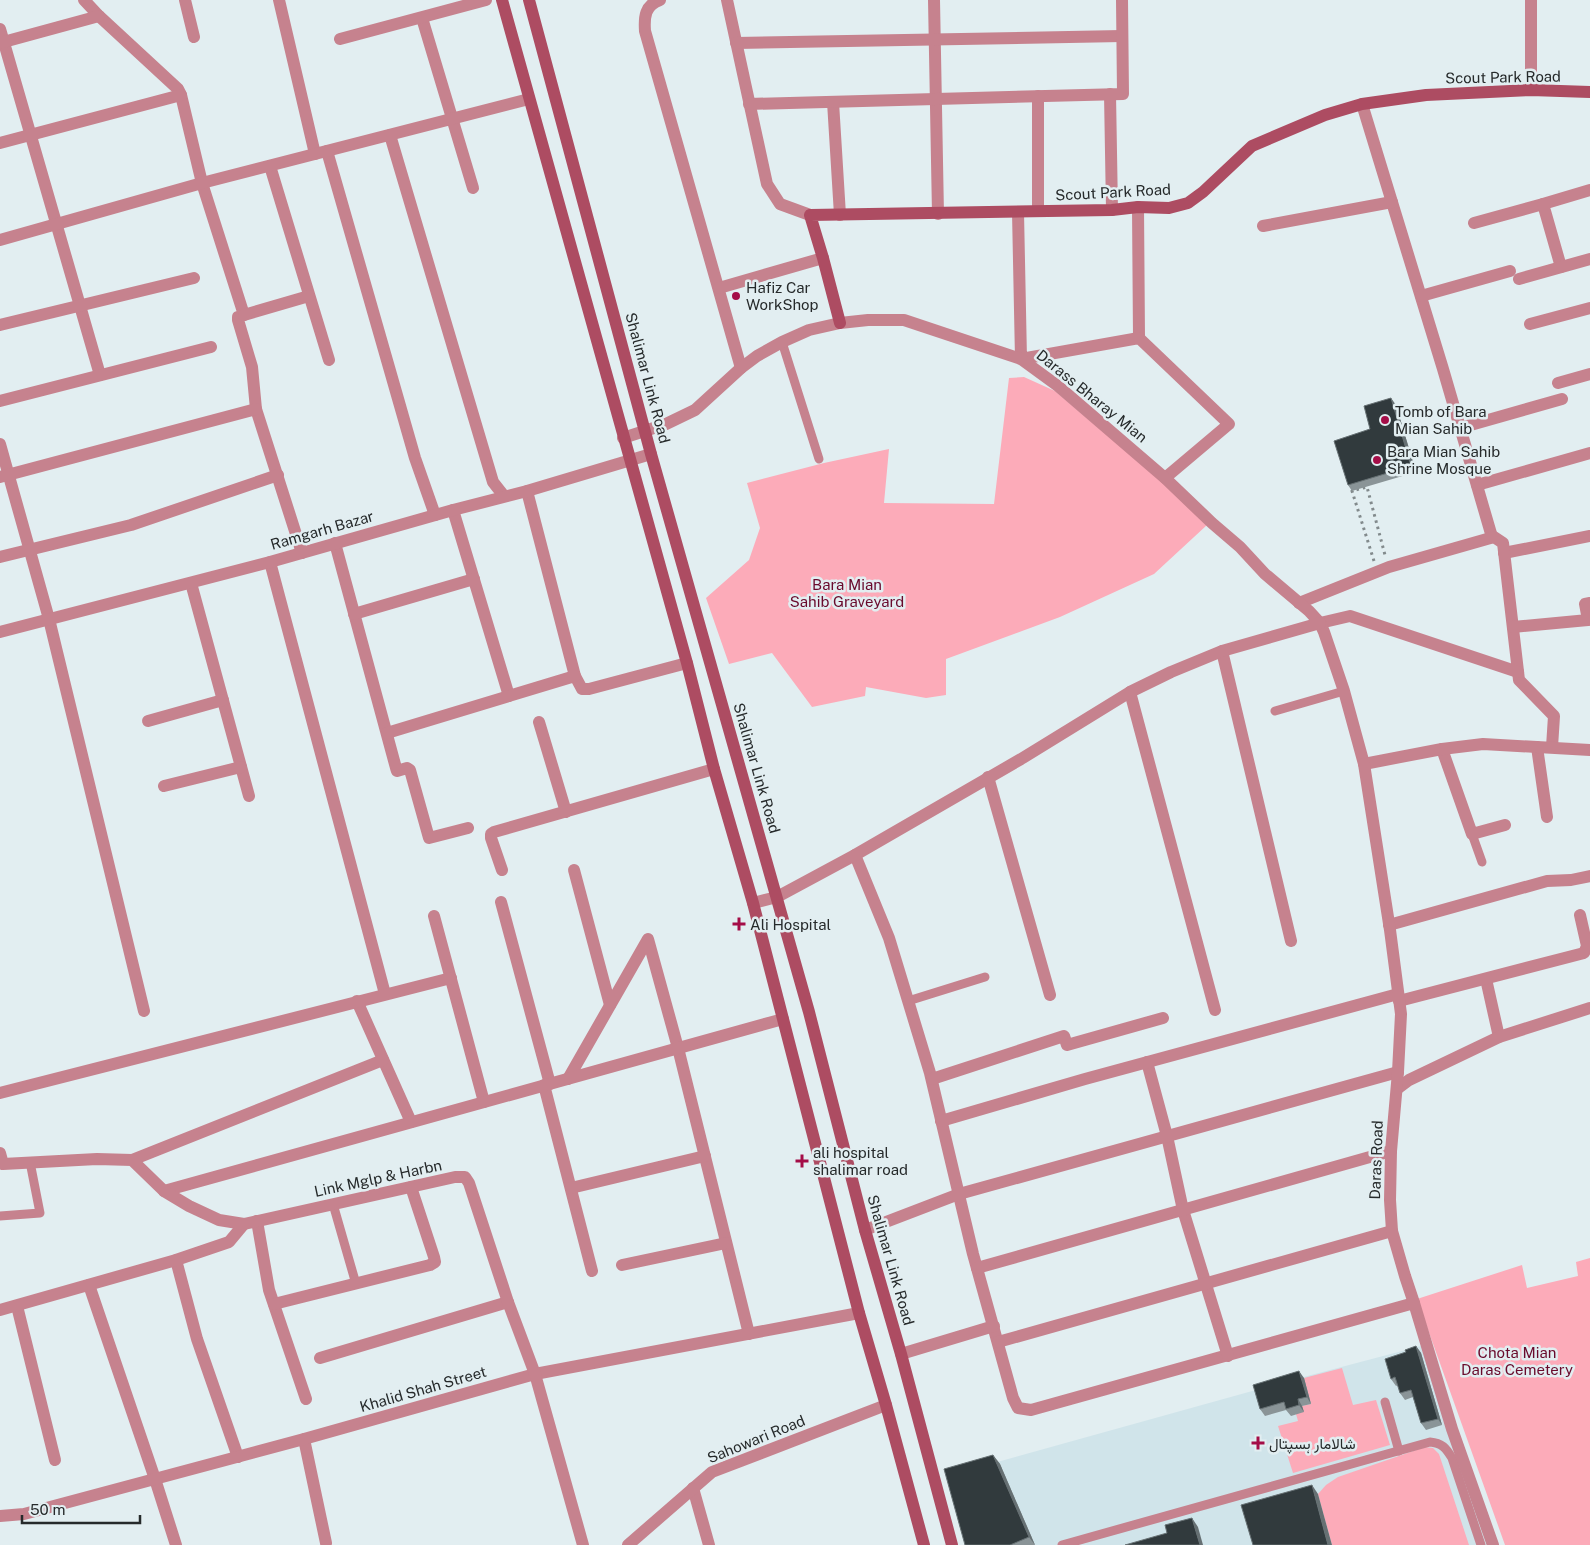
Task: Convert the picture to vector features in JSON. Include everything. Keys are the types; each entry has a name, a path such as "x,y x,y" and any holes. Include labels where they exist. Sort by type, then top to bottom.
{"main road":[{"path":"502,0 687,663 714,769 753,903 859,1313 924,1545"},
{"name":"Shalimar Link Road","path":"529,0 651,454 809,1012 865,1230 901,1354 952,1545"},
{"name":"Scout Park Road","path":"810,215 1112,210 1138,207 1169,208 1188,203 1203,192 1252,146 1325,115 1362,104 1426,95 1531,90 1590,92"},
{"path":"810,215 840,323"}],"street":[{"path":"84,0 178,89 182,95 202,183 244,314"},
{"path":"185,0 194,37"},
{"path":"279,0 321,153 415,458 435,515"},
{"path":"340,39 486,0"},
{"path":"660,0 654,2 647,9 644,18 645,31 741,368"},
{"path":"727,0 767,184 780,204 810,215"},
{"path":"934,0 938,214"},
{"path":"749,104 1123,94 1122,0"},
{"path":"1531,0 1531,90"},
{"path":"99,16 1,38 100,375"},
{"path":"422,18 473,188"},
{"path":"736,43 1122,36"},
{"path":"1110,94 1112,210"},
{"path":"0,143 182,95"},
{"path":"1038,96 1038,211"},
{"path":"0,240 202,183 529,100"},
{"path":"833,102 840,215"},
{"path":"1362,104 1492,537"},
{"path":"390,135 492,482 504,496"},
{"path":"270,166 329,360"},
{"path":"1474,223 1590,190"},
{"path":"1263,226 1392,202"},
{"path":"1543,204 1561,267"},
{"path":"1138,207 1139,338 1229,424 1165,478"},
{"path":"1018,212 1021,359 1139,338"},
{"path":"719,288 823,258"},
{"path":"1421,296 1514,275 1561,267 1590,259"},
{"path":"0,325 194,278"},
{"path":"302,553 256,409 252,367 238,317 309,296"},
{"path":"1530,324 1590,308"},
{"name":"Darass Bharay Mian","path":"623,438 666,424 695,410 757,356 809,330 840,323 868,320 904,320 1021,359 1058,386 1165,478 1240,547 1265,574 1320,623"},
{"path":"0,401 211,347"},
{"path":"1558,383 1590,374"},
{"path":"1460,428 1562,399"},
{"path":"4,476 256,409"},
{"path":"0,444 4,476 50,619 144,1011"},
{"path":"1477,485 1590,453"},
{"name":"Ramgarh Bazar","path":"0,632 270,562 651,454"},
{"path":"0,557 131,525 278,475"},
{"path":"527,490 575,676 582,689 585,690 687,663"},
{"path":"453,510 509,696"},
{"path":"1504,553 1590,536"},
{"path":"1304,607 1383,569 1494,537 1503,543 1519,680 1554,716 1552,747"},
{"path":"335,543 397,771 407,768 410,770 429,838 468,828"},
{"path":"270,562 385,994"},
{"path":"354,614 474,579"},
{"path":"191,583 249,796"},
{"path":"1513,627 1588,620 1585,604 1590,603"},
{"path":"753,903 777,897 854,855 1021,759 1130,692 1171,672 1222,651 1350,616 1518,672"},
{"name":"Daras Road","path":"1320,623 1344,691 1364,764 1401,1014 1391,1151 1390,1200 1392,1231 1404,1276 1452,1429 1493,1545"},
{"path":"1222,651 1291,941"},
{"path":"387,733 575,676"},
{"path":"1130,692 1215,1010"},
{"path":"148,721 223,700"},
{"path":"539,722 566,812"},
{"path":"1364,764 1442,749 1483,744 1590,750"},
{"path":"1537,747 1547,817"},
{"path":"1442,749 1472,834 1505,825"},
{"path":"164,786 241,767"},
{"path":"502,870 491,834 714,769"},
{"path":"988,777 1050,995"},
{"path":"854,855 889,938 932,1079 977,1268 1013,1398 1018,1408 1031,1410 1414,1303"},
{"path":"574,870 610,1005"},
{"path":"1389,925 1547,881 1571,880 1590,876"},
{"path":"502,902 592,1271"},
{"path":"434,916 484,1102"},
{"path":"942,1120 1147,1062 1399,998 1486,979 1584,953 1587,946 1580,916"},
{"path":"568,1079 648,939 678,1048 748,1334"},
{"path":"0,1093 451,978"},
{"path":"1486,979 1499,1037"},
{"path":"357,1002 411,1122"},
{"path":"1397,1089 1409,1080 1499,1037 1590,1008"},
{"path":"932,1079 1064,1036 1067,1045 1163,1018"},
{"path":"164,1191 783,1019"},
{"path":"1,1160 30,1162 97,1159 132,1160 383,1060"},
{"path":"1147,1062 1167,1136 1183,1210 1228,1356"},
{"path":"865,1230 959,1194 1398,1072"},
{"path":"977,1268 1391,1151"},
{"path":"571,1188 705,1156"},
{"name":"Link Mglp & Harbn","path":"132,1160 164,1191 189,1206 219,1220 244,1224 455,1177 465,1177 469,1183 508,1302 535,1374 583,1545"},
{"path":"274,1304 430,1265 435,1262 411,1187"},
{"path":"258,1221 269,1290 306,1399"},
{"path":"0,1310 176,1260 229,1242 244,1224"},
{"path":"998,1342 1392,1231"},
{"path":"622,1264 726,1243"},
{"path":"176,1260 197,1339 238,1457"},
{"path":"89,1285 176,1545"},
{"path":"320,1358 508,1302"},
{"path":"17,1306 54,1460"},
{"name":"Khalid Shah Street","path":"0,1516 24,1514 304,1439 535,1374 859,1313"},
{"path":"901,1354 994,1326"},
{"name":"Sahowari Road","path":"635,1543 712,1472 886,1404"},
{"path":"304,1439 326,1543"},
{"path":"693,1488 709,1545"}],"lane":[{"path":"782,342 819,459"},
{"path":"1275,711 1344,691"},
{"path":"1472,834 1482,862"},
{"path":"908,1001 985,978"},
{"path":"0,1216 40,1213 30,1162"},
{"path":"333,1204 356,1284"},
{"path":"1385,1402 1399,1451"},
{"path":"1062,1545 1430,1442 1438,1442 1445,1447 1452,1458 1481,1545"}],"path":[{"path":"1368,487 1383,569 1352,492 1368,487"}],"shaded area":[{"name":"شالامار ہسپتال","path":"1421,1346 1489,1545 966,1545 947,1476"}],"green space":[{"name":"Bara Mian Sahib Graveyard","path":"1024,377 1055,391 1159,479 1207,525 1154,574 1060,617 946,659 946,695 926,698 866,687 865,696 812,707 772,653 729,664 706,598 749,560 760,528 747,483 824,463 889,449 884,503 994,504 1009,378"},
{"name":"Chota Mian Daras Cemetery","path":"1590,1258 1590,1545 1505,1545 1417,1299 1522,1265 1527,1288 1578,1276 1576,1262"},
{"path":"1342,1368 1353,1405 1376,1400 1390,1445 1293,1473 1278,1426 1298,1421 1296,1414 1302,1406 1311,1404 1304,1378"},
{"path":"1425,1447 1433,1448 1439,1454 1469,1545 1332,1545 1318,1494 1326,1485 1338,1477"}],"building":[{"name":"Bara Mian Sahib Shrine Mosque","path":"1391,398 1411,466 1348,485 1334,441 1370,429 1364,406"},
{"path":"1416,1346 1438,1419 1421,1423 1411,1390 1400,1393 1395,1377 1391,1379 1385,1359 1406,1352 1405,1350"},
{"path":"1299,1371 1307,1397 1298,1399 1299,1405 1286,1409 1284,1402 1260,1409 1253,1385"},
{"path":"993,1455 1029,1537 1010,1545 965,1545 944,1469"},
{"path":"1312,1485 1328,1545 1253,1545 1241,1505"},
{"path":"1192,1518 1200,1545 1125,1545 1167,1533 1165,1525"}],"place":[{"name":"Hafiz Car WorkShop","path":"736,296"},
{"name":"Tomb of Bara Mian Sahib","path":"1385,420"},
{"name":"Bara Mian Sahib Shrine Mosque","path":"1377,460"},
{"name":"Ali Hospital","path":"739,924"},
{"name":"ali hospital shalimar road","path":"802,1161"},
{"name":"شالامار ہسپتال","path":"1258,1443"}]}
